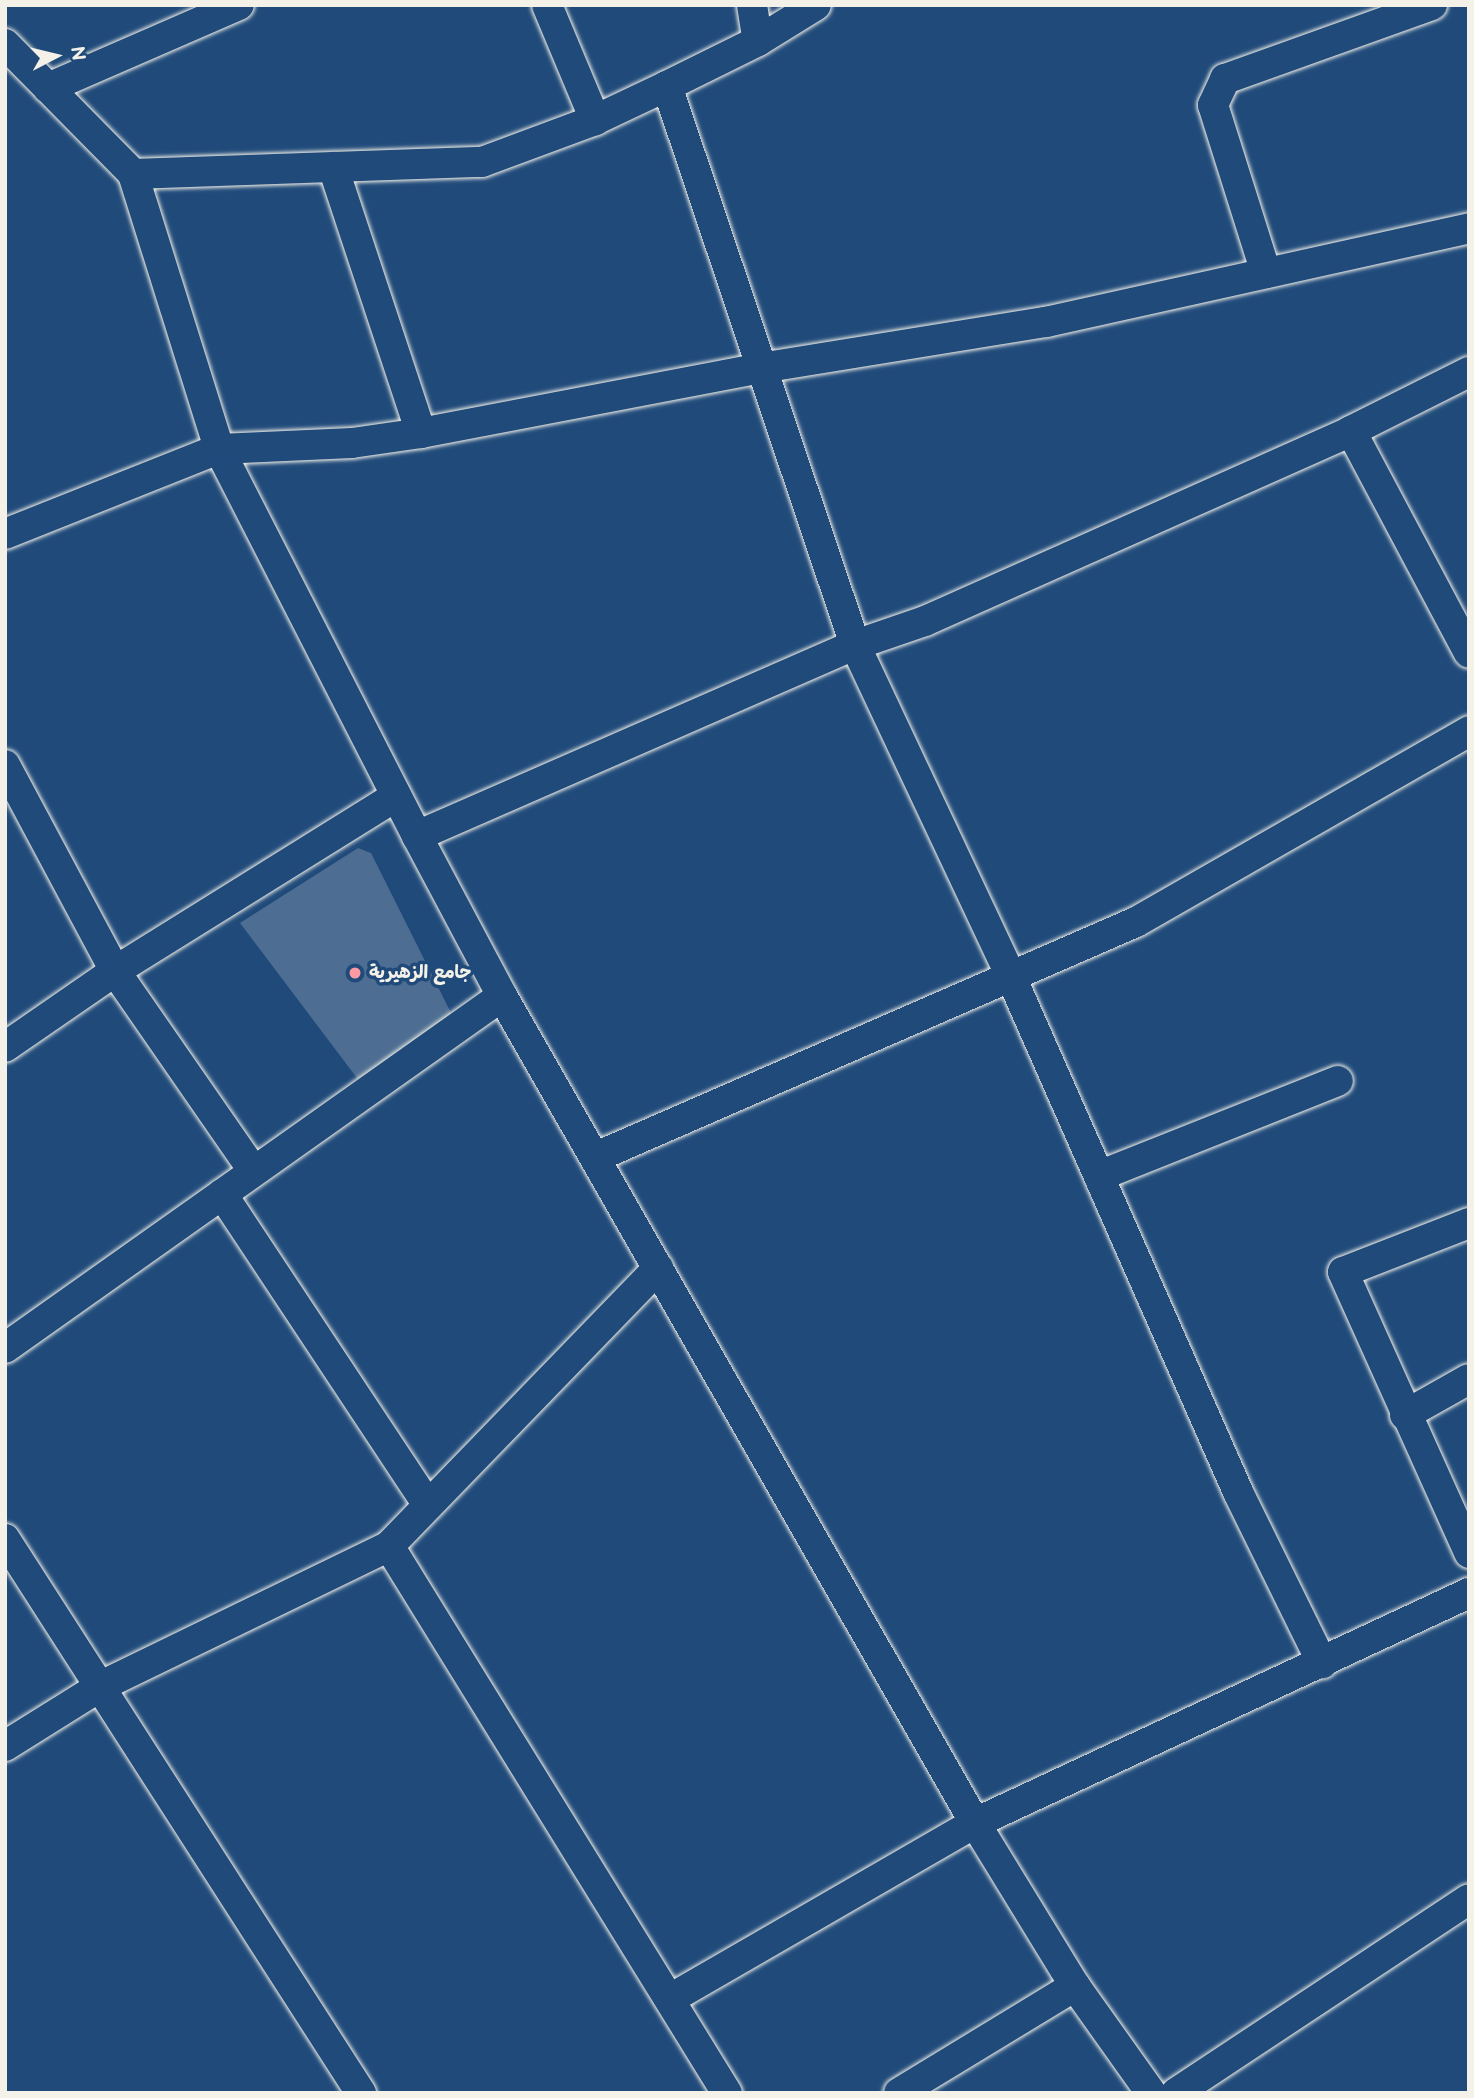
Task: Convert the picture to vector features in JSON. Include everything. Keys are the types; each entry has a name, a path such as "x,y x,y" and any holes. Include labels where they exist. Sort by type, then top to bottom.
{"street":[{"path":"48,89 239,5"},
{"path":"547,5 595,120"},
{"path":"752,5 758,41"},
{"path":"133,174 482,162 595,120 758,41 816,5"},
{"path":"1266,273 1213,105 1224,79 1432,5"},
{"path":"5,44 133,174 219,449 416,836 502,996 975,1823 1075,1986 1151,2093"},
{"path":"667,86 855,645 1012,979 1238,1492 1322,1663"},
{"path":"333,167 421,433"},
{"path":"5,534 219,449 352,443 421,433 761,368 1046,323 1469,228"},
{"path":"416,836 855,645 925,621 1351,430 1469,372"},
{"path":"1351,430 1469,653"},
{"path":"596,1157 1012,979 1136,922 1469,731"},
{"path":"5,765 115,971 252,1169"},
{"path":"5,1047 115,971 396,796"},
{"path":"5,1348 222,1194 252,1169 502,996"},
{"path":"1099,1176 1338,1081"},
{"path":"222,1194 428,1505"},
{"path":"1469,1223 1343,1272 1469,1553"},
{"path":"5,1746 101,1686 389,1546 658,1268"},
{"path":"1405,1415 1469,1379"},
{"path":"5,1539 360,2093"},
{"path":"389,1546 727,2093"},
{"path":"670,1999 975,1823 1469,1593"},
{"path":"1176,2093 1469,1899"},
{"path":"899,2093 1075,1986"}],"building":[{"name":"جامع الزهيرية","path":"358,848 371,853 456,1023 363,1086 240,923"}],"place":[{"name":"جامع الزهيرية","path":"355,973"}]}
